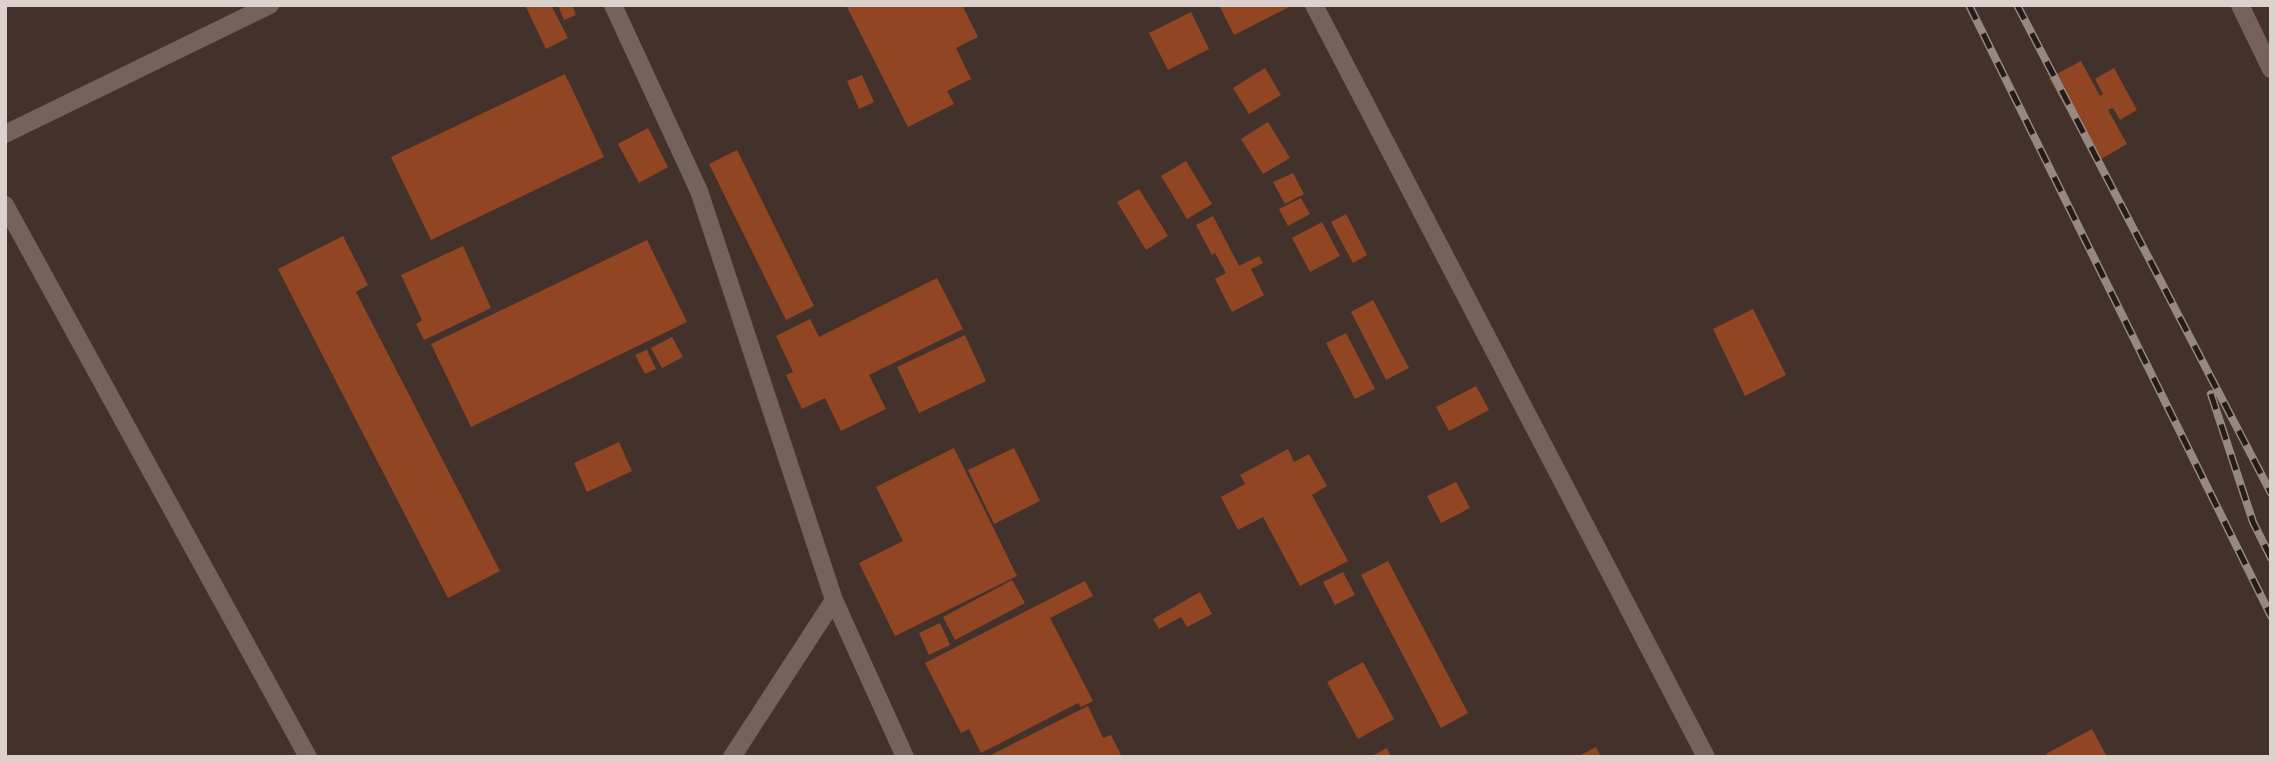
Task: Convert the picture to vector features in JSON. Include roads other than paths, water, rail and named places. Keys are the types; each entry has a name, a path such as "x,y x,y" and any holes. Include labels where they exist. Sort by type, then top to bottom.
{"street":[{"path":"5,134 270,5"},
{"path":"613,5 699,191 834,600 905,757"},
{"path":"1314,5 1706,757"},
{"path":"2241,5 2271,69"},
{"path":"5,205 309,757"},
{"path":"732,757 834,600"}],"railway":[{"path":"1969,5 2271,616"},
{"path":"2017,5 2271,493"},
{"path":"2211,394 2253,522 2271,558"}]}
